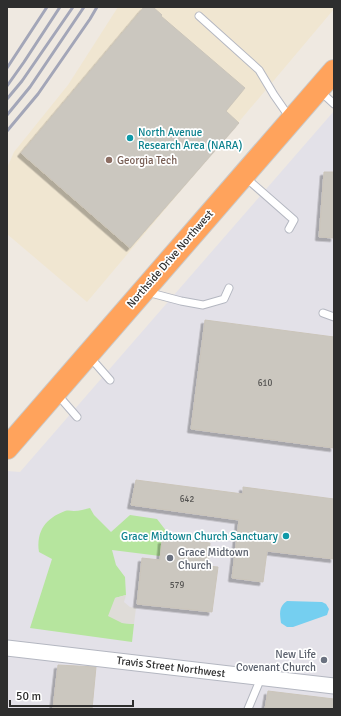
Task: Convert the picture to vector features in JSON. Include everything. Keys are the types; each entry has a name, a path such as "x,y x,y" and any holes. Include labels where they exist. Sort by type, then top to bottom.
{"highway":[{"name":"Northside Drive Northwest","path":"7,448 334,71"}],"street":[{"name":"Travis Street Northwest","path":"7,648 334,686"}],"lane":[{"path":"199,16 260,70 274,95 292,120"},
{"path":"318,90 334,104"},
{"path":"244,175 294,220 289,229"},
{"path":"143,291 203,305 224,299 229,288"},
{"path":"323,313 334,317"},
{"path":"88,355 110,380"},
{"path":"55,392 77,417"},
{"path":"248,709 261,678"}],"shaded area":[{"name":"Georgia Tech","path":"118,7 334,7 334,9 87,302 7,234 7,168 14,152 68,85"},
{"path":"334,111 334,709 7,709 7,471 20,472"},
{"path":"126,595 124,602 130,607 136,608 134,624 122,623 108,616 115,598"}],"green space":[{"path":"90,508 94,515 111,532 130,515 157,519 174,541 162,540 160,556 112,550 116,565 125,577 126,595 115,598 122,623 134,624 132,642 30,628 52,559 39,552 39,538 44,526 52,517 58,514 66,511 76,511"}],"water":[{"path":"287,601 322,602 326,604 329,609 327,615 293,627 287,627 281,623 280,614 282,606"}],"building":[{"name":"North Avenue Research Area (NARA)","path":"144,7 153,7 162,15 161,16 245,88 226,111 239,123 130,248 21,153"},
{"path":"324,172 334,172 334,238 319,237"},
{"path":"205,320 334,337 334,448 191,429"},
{"name":"Grace Midtown Church Sanctuary","path":"136,480 243,494 243,487 334,499 334,559 267,551 263,582 232,578 239,520 131,505"},
{"path":"174,538 210,543 208,566 218,567 212,612 137,604 142,558 160,560 162,540 174,541"},
{"path":"58,665 96,667 92,709 53,709"},
{"path":"268,691 334,699 334,709 265,709"}],"railway":[{"path":"7,68 47,7"},
{"path":"7,86 60,7"},
{"path":"7,99 22,81 73,7"},
{"path":"7,115 30,87 84,7"},
{"path":"7,131 38,94 97,7"}],"place":[{"name":"North Avenue Research Area (NARA)","path":"130,138"},
{"name":"Georgia Tech","path":"109,160"},
{"name":"Grace Midtown Church Sanctuary","path":"286,536"},
{"name":"Grace Midtown Church","path":"170,558"},
{"name":"New Life Covenant Church","path":"324,660"}]}
